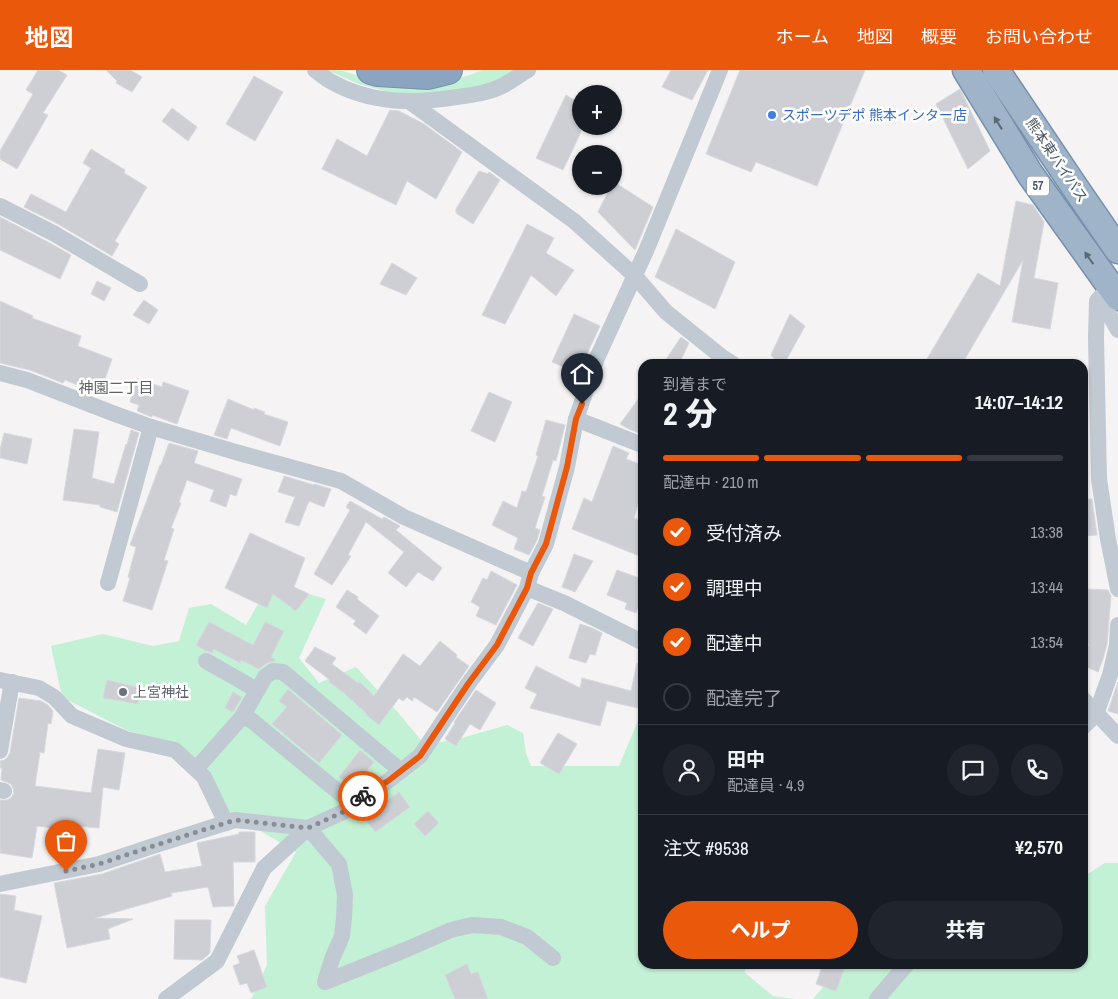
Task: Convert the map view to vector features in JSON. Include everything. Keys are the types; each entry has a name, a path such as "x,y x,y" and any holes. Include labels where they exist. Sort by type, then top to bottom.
{"highway":[{"path":"371,70 428,75 448,70"},
{"name":"熊本東バイパス","path":"966,70 1030,174 1112,291"},
{"name":"熊本東バイパス","path":"996,70 1118,250"}],"street":[{"path":"314,70 330,81 354,92 385,100 410,102 480,94 502,86 528,70"},
{"path":"166,999 217,961 264,868 308,828 343,812 420,756 468,684 497,645 546,544 567,467 576,419 597,358 646,250 720,70"},
{"path":"410,102 574,221 634,275 666,312 725,359"},
{"path":"0,206 53,233 140,284"},
{"path":"1118,330 1112,291 1098,301 1096,338 1099,479 1118,589"},
{"path":"0,373 27,380 151,427 340,481 404,517 469,547 564,603 638,640"},
{"path":"576,419 638,443"},
{"path":"108,583 151,427"},
{"path":"1088,722 1096,714 1110,675 1117,645 1118,625"},
{"path":"206,661 257,690"},
{"path":"196,769 242,717 265,677 273,671 283,672 401,771"},
{"path":"0,751 6,681 39,688 54,698 72,716 126,739 175,750 204,777 226,823"},
{"path":"1088,705 1118,736"},
{"path":"242,717 251,720 353,804"},
{"path":"0,884 99,864 235,820 308,828 339,864 345,896 342,936 325,982 451,930 472,925 501,927 527,937 554,958"},
{"path":"877,999 903,969"}],"green space":[{"path":"327,70 340,70 374,81 445,82 482,70 518,70 499,80 471,90 423,96 392,93 359,84"},
{"path":"270,583 326,599 299,658 319,683 356,667 425,745 462,738 507,725 523,733 526,753 531,766 619,766 638,721 638,969 746,969 744,972 773,996 794,999 251,999 267,965 265,906 296,852 229,812 175,744 126,730 62,697 51,646 103,634 153,646 179,641 189,608 211,604 246,625"},
{"path":"1105,863 1118,863 1118,999 813,999 839,969 1088,969 1088,874"}],"building":[{"path":"38,70 58,70 67,75 43,113 48,115 17,169 0,159 0,151 33,94 26,90"},
{"path":"106,70 130,70 142,77 132,92 116,83 117,81"},
{"path":"671,70 708,70 692,100 662,87"},
{"path":"740,70 865,70 817,186 756,162 751,172 706,154"},
{"path":"254,76 283,92 255,141 226,124"},
{"path":"960,89 990,151 968,169 936,104"},
{"path":"566,95 572,99 572,135 580,135 575,145 572,145 572,151 563,170 536,158"},
{"path":"172,108 197,127 188,141 162,121"},
{"path":"390,110 399,111 424,124 462,152 436,199 407,181 396,205 322,169 337,139 367,156"},
{"path":"91,149 125,170 124,173 147,187 115,241 119,244 112,256 58,224 24,207 31,194 66,212 91,168 83,163"},
{"path":"479,171 488,174 489,172 500,180 473,224 456,213 456,209"},
{"path":"622,187 653,207 635,250 598,212 606,195 622,195"},
{"path":"1016,201 1033,205 1044,222 1034,278 1058,283 1050,329 1012,322 1023,260 965,359 927,359 978,273 1000,286"},
{"path":"0,217 71,255 60,279 0,250"},
{"path":"527,224 554,238 546,253 574,270 556,296 531,275 505,324 482,315"},
{"path":"676,229 735,262 715,309 655,277"},
{"path":"392,263 417,278 406,295 380,284"},
{"path":"97,281 111,288 104,301 91,294"},
{"path":"144,300 158,310 149,324 133,315"},
{"path":"0,301 33,316 32,318 81,336 78,346 112,359 105,379 102,378 96,392 65,380 63,383 30,370 0,363"},
{"path":"574,314 600,326 578,373 552,362"},
{"path":"790,314 805,326 787,359 775,359 771,355"},
{"path":"681,337 689,343 681,359 666,359"},
{"path":"137,379 162,387 163,382 189,391 177,424 137,411 139,405 130,402"},
{"path":"489,392 512,402 495,442 471,431"},
{"path":"228,399 288,422 280,446 231,428 227,439 214,435"},
{"path":"638,399 638,432 620,424"},
{"path":"546,420 565,425 556,461 553,460 542,496 545,497 535,528 540,530 529,555 514,549 518,538 492,525 503,501 517,508 522,491 526,492 538,456 536,455"},
{"path":"74,429 99,432 92,478 114,484 131,430 139,433 117,512 100,507 100,505 63,500"},
{"path":"4,433 32,439 27,464 0,458"},
{"path":"169,443 198,451 194,463 242,479 236,496 230,494 226,507 210,501 214,490 187,480 179,502 181,503 171,528 174,529 164,560 168,561 152,610 123,601 136,547 130,545"},
{"path":"613,446 629,453 626,459 638,464 638,504 634,518 638,520 638,555 572,529 584,498 592,502"},
{"path":"284,476 331,489 324,507 309,501 299,526 285,522 295,497 278,492"},
{"path":"1088,499 1092,499 1097,535 1088,536"},
{"path":"350,501 382,519 384,517 400,526 396,530 442,568 433,581 418,572 406,587 388,573 404,552 366,522 348,555 351,556 332,585 314,574 350,510 346,507"},
{"path":"250,533 305,558 294,587 309,594 296,611 273,594 267,608 225,588"},
{"path":"574,554 593,561 575,592 562,587"},
{"path":"617,570 638,578 638,608 636,613 625,609 627,603 607,595"},
{"path":"491,571 517,585 496,625 476,616 480,607 471,602 483,578 487,580"},
{"path":"1088,589 1108,590 1111,596 1107,644 1098,672 1088,668"},
{"path":"347,590 358,597 357,599 379,616 366,634 353,624 356,621 336,607"},
{"path":"538,603 553,609 533,646 518,638"},
{"path":"209,622 253,645 265,622 284,631 271,657 276,660 267,663 259,669 241,660 240,663 214,649 212,653 206,651 196,645"},
{"path":"580,624 602,633 595,655 590,654 586,663 569,658"},
{"path":"440,641 457,655 456,657 469,666 437,712 414,697 412,701 407,697 403,701 399,698 379,725 329,682 330,680 305,661 315,647 336,658 332,664 358,683 360,682 374,696 403,654 420,666"},
{"path":"638,663 638,708 607,701 600,726 530,708 537,694 525,688 536,666 580,688 582,678 631,691"},
{"path":"107,680 141,688 138,704 103,698"},
{"path":"1118,682 1118,714 1108,711"},
{"path":"288,689 342,735 319,763 272,724 287,707 279,701"},
{"path":"476,690 496,703 480,730 470,724 456,746 445,739"},
{"path":"233,692 242,697 233,712 225,708"},
{"path":"19,698 41,701 53,711 51,724 48,723 44,753 40,752 35,786 91,793 98,749 125,753 119,790 103,787 99,828 76,826 76,831 37,826 32,858 0,853 0,800 11,798 14,793 11,784 1,780 2,768 0,768 0,761 7,758 10,753"},
{"path":"558,733 577,744 559,774 540,763"},
{"path":"360,750 374,762 353,788 339,777"},
{"path":"399,792 410,807 375,832 364,817"},
{"path":"428,811 439,823 425,836 414,824"},
{"path":"239,832 255,832 255,862 233,862 234,906 213,907 208,887 171,893 172,896 95,918 133,919 108,929 110,939 67,948 54,883 102,874 160,854 165,872 202,866 197,843 239,834"},
{"path":"0,894 16,896 14,910 42,916 26,983 0,977"},
{"path":"175,920 211,920 210,952 202,960 174,959"},
{"path":"254,950 267,987 251,993 247,983 240,985 233,966 240,963 237,956"},
{"path":"467,964 471,974 478,972 488,999 455,999 445,975"},
{"path":"821,969 844,969 836,991 816,984"}],"way so far":[{"path":"66,871 99,864 235,820 308,828 343,812 363,796"}],"place":[{"name":"スポーツデポ 熊本インター店","path":"772,115"},
{"name":"上宮神社","path":"123,692"}],"district":[{"name":"神園二丁目","path":"116,388"}],"route":[{"path":"363,796 388,781 420,756 468,684 497,645 527,588 531,573 546,544 567,467 576,419 582,404"}]}
